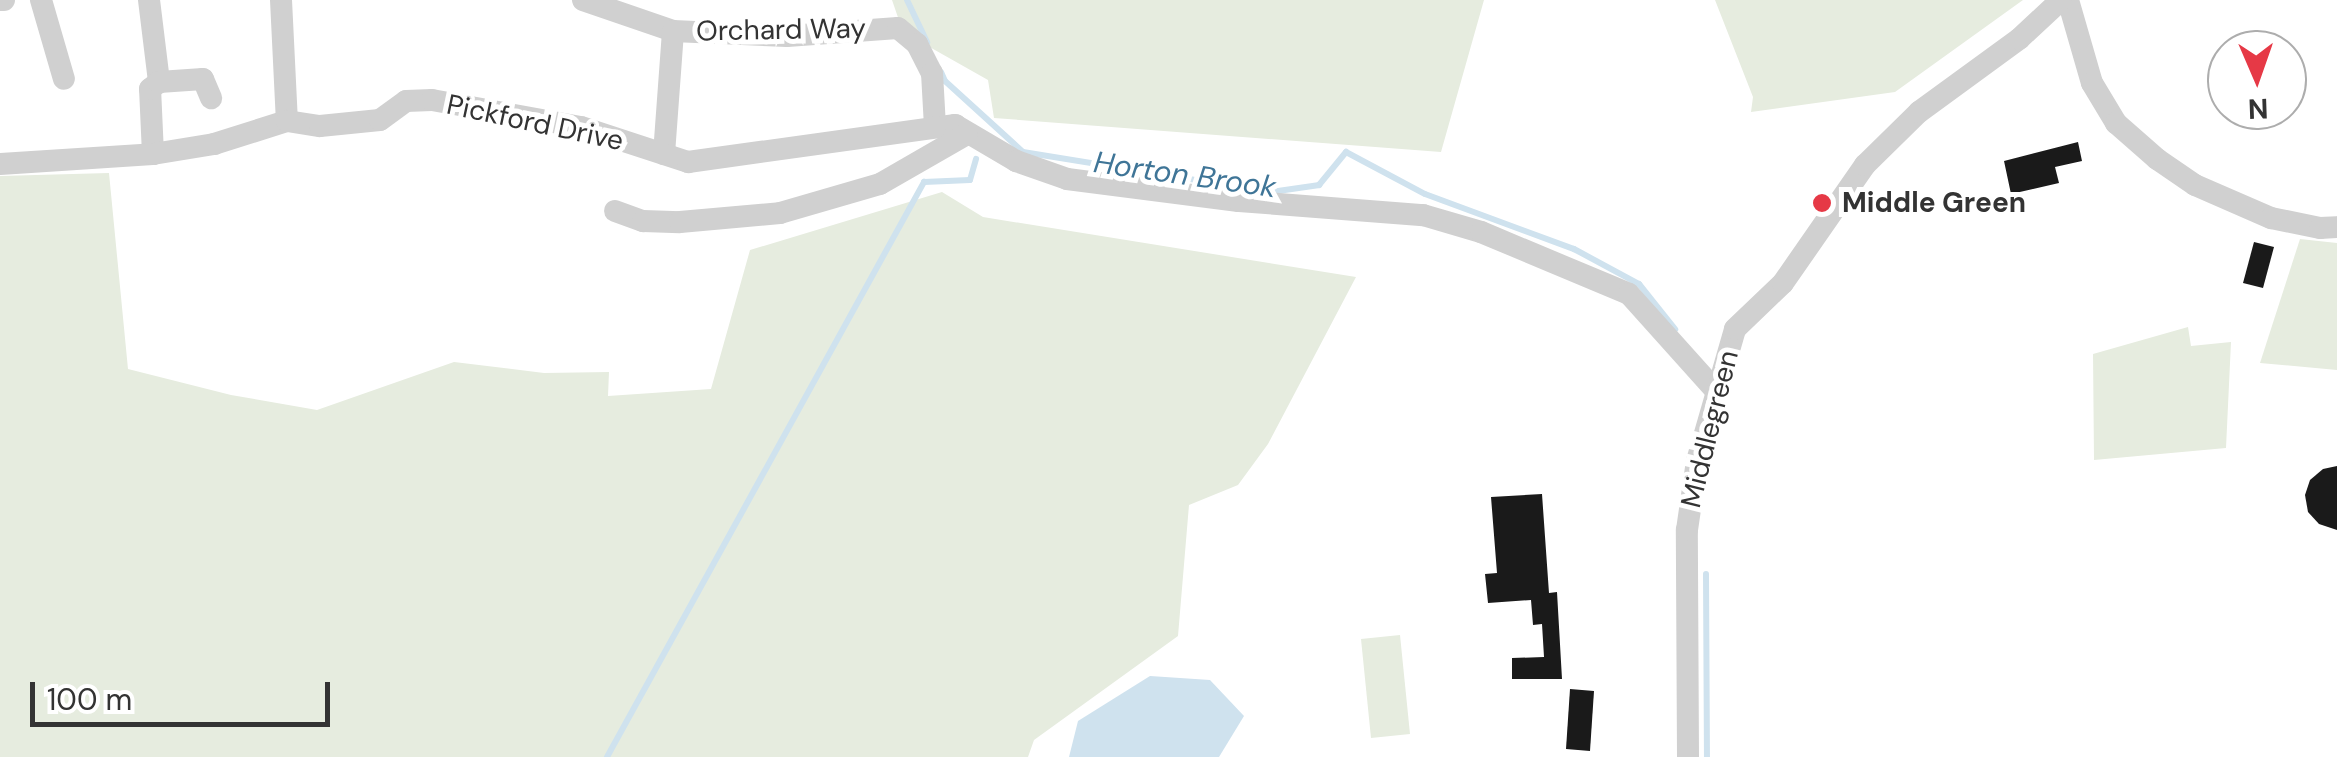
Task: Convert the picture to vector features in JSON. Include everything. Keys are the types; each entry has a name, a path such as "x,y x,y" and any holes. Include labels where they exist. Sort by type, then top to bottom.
{"street":[{"path":"41,0 64,80"},
{"path":"149,0 159,82"},
{"path":"281,0 288,121"},
{"name":"Orchard Way","path":"584,0 673,31 786,36 898,28 917,44 952,128"},
{"path":"2064,0 2092,83 2116,124 2157,160 2195,185 2271,218 2320,228 2337,227"},
{"name":"Middlegreen","path":"1688,757 1687,530 1698,461 1735,329 1784,283 1864,165 1919,112 2020,39 2064,0"},
{"name":"Orchard Way","path":"664,154 673,31"},
{"path":"153,154 147,108 150,89 159,82 204,79 211,98"},
{"name":"Pickford Drive","path":"0,164 153,154 214,144 288,121 320,126 380,120 406,101 432,100 581,127 688,162 952,128"},
{"path":"615,211 643,220 680,222 780,213 880,184 952,128 1067,180 1239,202 1423,215 1480,232 1628,294 1717,392"}],"shaded area":[{"path":"892,0 1484,0 1441,152 994,118 988,80 903,32"},
{"path":"1715,0 2023,0 1895,92 1751,112 1753,97"},
{"path":"109,173 128,369 231,395 317,410 454,362 544,373 609,372 608,396 711,389 750,250 942,192 983,217 1356,277 1268,444 1238,485 1189,505 1178,636 1034,740 1028,757 0,757 0,176"},
{"path":"2300,239 2337,243 2337,370 2260,363"},
{"path":"2188,327 2191,346 2231,342 2226,448 2094,460 2093,354"},
{"path":"1400,635 1410,734 1371,738 1361,639"}],"water":[{"path":"1150,676 1210,680 1244,716 1219,757 1069,757 1078,721"}],"building":[{"path":"2078,142 2082,161 2055,167 2059,183 2011,194 2004,161"},
{"path":"2254,242 2274,247 2263,288 2243,283"},
{"path":"2337,466 2337,530 2319,524 2308,512 2305,495 2310,480 2323,469"},
{"path":"1542,494 1549,593 1557,592 1562,679 1512,679 1512,658 1544,657 1542,624 1533,625 1531,600 1488,603 1485,574 1497,573 1491,497"},
{"path":"1570,689 1594,691 1590,751 1566,749"}],"waterway":[{"name":"Horton Brook","path":"907,0 927,42"},
{"name":"Horton Brook","path":"941,72 945,81 1023,152 1271,192 1319,185 1346,152 1425,194 1574,249 1639,284 1675,329"},
{"path":"607,757 924,182 970,180 976,159"},
{"name":"Horton Brook","path":"1706,574 1707,757"}],"place":[{"name":"Middle Green","path":"1822,203"}]}
